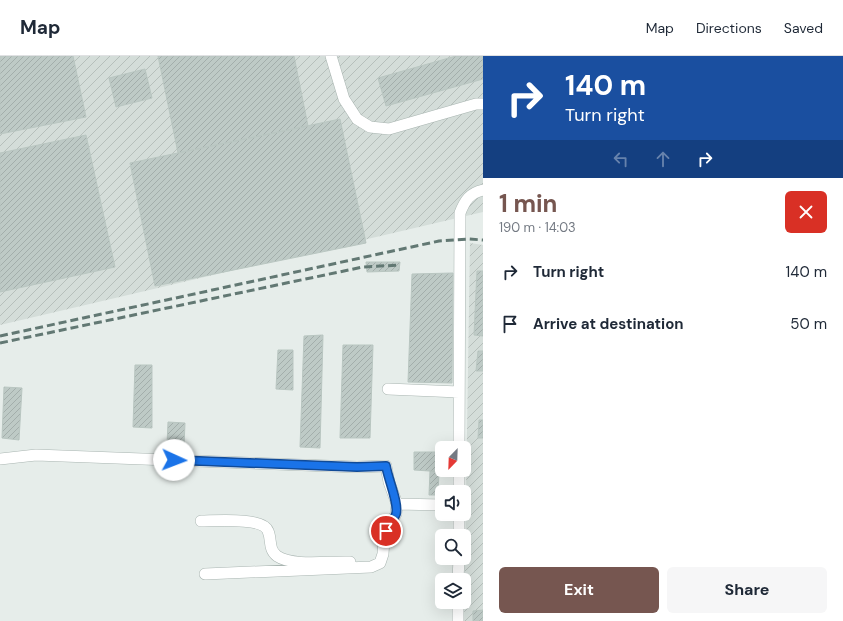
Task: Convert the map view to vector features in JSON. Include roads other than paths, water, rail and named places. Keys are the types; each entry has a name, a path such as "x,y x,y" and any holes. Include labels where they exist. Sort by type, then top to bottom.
{"street":[{"path":"331,56 344,99 357,119 370,127 389,130 476,104 483,104"},
{"path":"459,441 460,213 464,201 474,192 483,190"},
{"path":"388,389 459,392"},
{"path":"0,459 36,455 357,467 386,466 389,482 397,504 396,514 386,531 380,563 371,567 205,574"},
{"path":"397,504 435,506"},
{"path":"201,521 252,522 263,525 268,530 271,549 278,556 292,562 354,562 371,567"},
{"path":"458,609 458,621"}],"railway":[{"path":"0,336 439,241 469,239 483,240"},
{"path":"0,343 363,267 400,265"}]}
